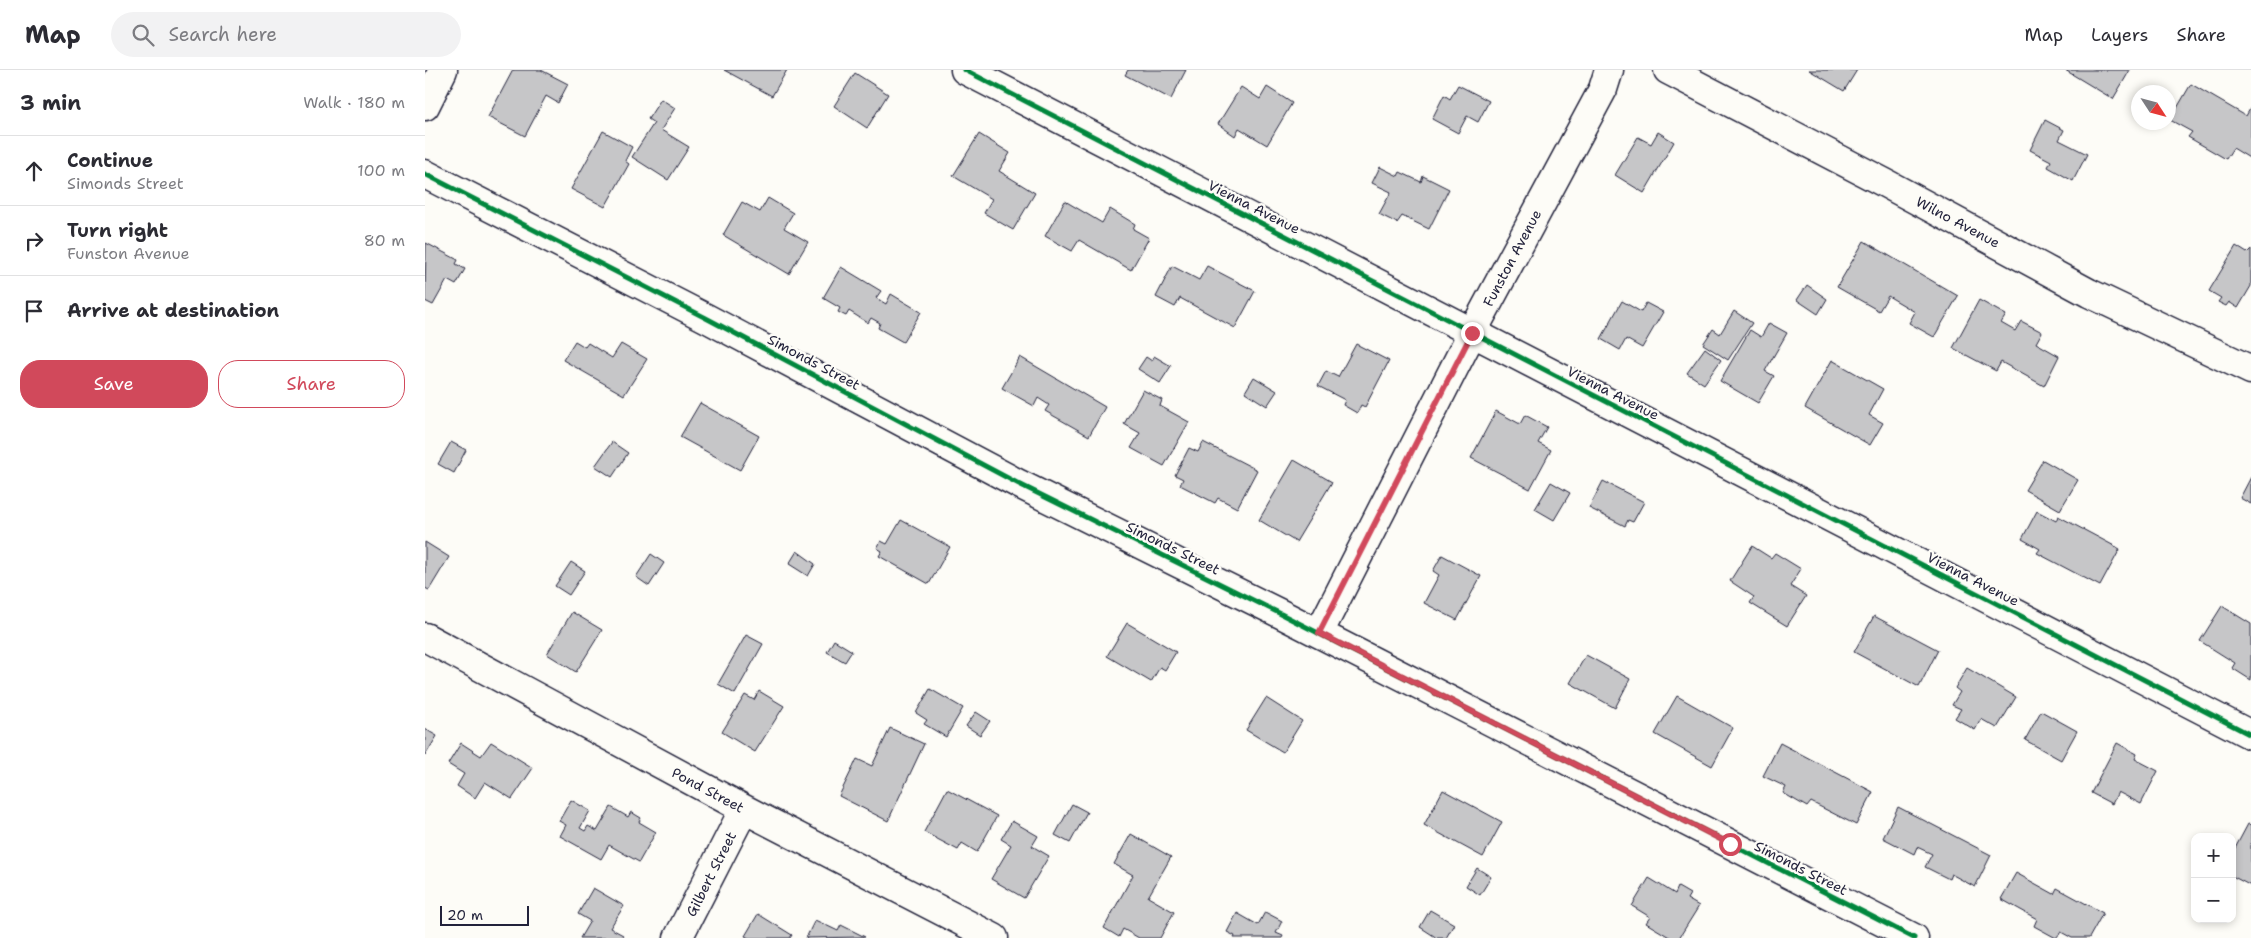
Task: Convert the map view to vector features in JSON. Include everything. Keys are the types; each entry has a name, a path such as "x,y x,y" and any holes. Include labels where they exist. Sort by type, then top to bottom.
{"street":[{"path":"425,106 443,70"},
{"name":"Vienna Avenue","path":"965,70 2251,736"},
{"name":"Funston Avenue","path":"1319,633 1472,333 1603,89 1609,70"},
{"name":"Wilno Avenue","path":"1668,70 1885,183 2089,293 2251,370"},
{"name":"Simonds Street","path":"425,174 715,323 1019,484 1319,633 1913,938"},
{"name":"Pond Street","path":"425,637 744,809 994,938"},
{"name":"Gilbert Street","path":"678,938 744,809"}],"building":[{"path":"513,70 541,70 568,84 558,103 546,96 525,136 488,117"},
{"path":"724,70 787,70 772,96"},
{"path":"1128,70 1186,70 1171,99 1125,75"},
{"path":"1809,70 1857,70 1844,91"},
{"path":"2065,70 2130,70 2113,99"},
{"path":"855,73 888,94 867,128 834,106"},
{"path":"2191,84 2246,116 2251,107 2251,159 2233,148 2226,159 2188,137 2192,132 2176,123 2176,110"},
{"path":"1458,85 1489,101 1478,122 1467,116 1458,133 1432,119 1444,95 1450,99"},
{"path":"1241,87 1260,99 1267,87 1292,103 1267,145 1239,128 1235,136 1218,124"},
{"path":"661,99 675,108 661,130 689,147 668,180 632,157 654,123 648,119"},
{"path":"2045,120 2064,130 2059,140 2087,154 2073,181 2048,167 2051,161 2030,150"},
{"path":"603,131 632,147 625,161 629,164 605,207 571,189"},
{"path":"1658,132 1674,142 1644,193 1615,175 1638,137 1651,144"},
{"path":"979,134 1010,153 999,171 1035,193 1013,230 984,213 992,199 953,176"},
{"path":"1380,167 1398,176 1400,172 1421,182 1423,176 1449,189 1429,229 1402,216 1397,223 1379,214 1391,192 1372,183"},
{"path":"768,198 793,213 784,228 808,242 789,274 723,235 742,202 760,212"},
{"path":"1065,201 1102,223 1110,209 1135,224 1133,229 1149,238 1131,270 1079,240 1072,251 1045,236"},
{"path":"1864,241 1958,296 1934,337 1909,323 1915,312 1888,296 1879,311 1837,287"},
{"path":"426,243 458,260 456,264 465,269 456,285 447,280 433,305 425,301"},
{"path":"2236,246 2247,253 2251,249 2251,286 2238,308 2229,302 2226,306 2218,302 2221,298 2209,291"},
{"path":"1172,266 1199,280 1207,266 1255,291 1235,328 1180,298 1175,307 1156,297"},
{"path":"841,267 881,291 876,298 886,304 891,294 921,312 903,342 878,328 880,323 871,318 868,323 849,311 846,316 838,312 840,308 823,298"},
{"path":"1807,285 1827,299 1818,314 1797,300"},
{"path":"1979,300 2006,315 2001,323 2015,331 2021,321 2042,332 2036,343 2059,356 2044,386 2001,362 1996,371 1953,348"},
{"path":"1622,301 1641,312 1646,303 1663,312 1642,348 1626,339 1620,350 1601,339"},
{"path":"1734,311 1752,323 1728,360 1703,344 1713,329 1720,334"},
{"path":"1769,323 1787,333 1765,371 1774,376 1758,403 1720,381 1750,330 1761,337"},
{"path":"575,341 585,347 588,343 612,358 621,344 647,359 624,395 563,360"},
{"path":"1356,344 1389,361 1365,407 1361,405 1357,413 1343,405 1345,400 1318,386 1326,371 1338,377"},
{"path":"1705,348 1721,360 1704,384 1687,373"},
{"path":"1154,356 1171,366 1160,383 1138,369 1146,357 1152,361"},
{"path":"1020,357 1105,407 1089,436 1045,411 1049,405 1038,398 1034,406 1002,388"},
{"path":"1832,360 1883,389 1869,415 1883,423 1870,445 1805,408"},
{"path":"1254,377 1277,391 1267,406 1245,392"},
{"path":"1143,390 1162,400 1160,406 1189,422 1164,466 1131,448 1140,433 1124,424"},
{"path":"700,403 759,436 740,470 680,437"},
{"path":"1496,411 1520,424 1525,415 1547,427 1538,443 1551,450 1530,489 1471,458"},
{"path":"451,442 466,450 454,473 438,464"},
{"path":"612,442 628,453 612,477 595,466"},
{"path":"1203,442 1257,470 1237,508 1218,498 1215,503 1180,485 1183,479 1175,475 1189,448 1198,452"},
{"path":"1294,460 1332,482 1296,542 1259,520"},
{"path":"2043,460 2078,480 2060,510 2025,490"},
{"path":"2251,477 2251,504 2240,498"},
{"path":"1603,481 1644,502 1633,522 1628,520 1625,526 1589,508"},
{"path":"1551,482 1570,493 1554,520 1535,509"},
{"path":"2037,511 2056,521 2058,516 2120,549 2100,586 2037,553 2040,549 2022,539"},
{"path":"901,520 950,547 929,584 879,556 882,551 877,548 881,541 887,544"},
{"path":"425,542 449,557 429,590 425,588"},
{"path":"1752,546 1771,558 1775,553 1801,569 1790,586 1806,596 1787,626 1750,603 1754,597 1730,581"},
{"path":"797,551 815,564 808,576 789,564"},
{"path":"651,554 664,563 649,586 636,577"},
{"path":"1442,555 1481,576 1457,620 1424,603 1439,575 1433,571"},
{"path":"571,562 585,571 569,595 555,586"},
{"path":"2222,606 2251,624 2251,680 2232,668 2235,663 2200,641"},
{"path":"572,612 602,630 576,672 547,654"},
{"path":"1874,616 1938,650 1919,687 1854,652"},
{"path":"1127,623 1176,652 1165,670 1160,667 1151,682 1107,656"},
{"path":"746,635 763,644 735,694 718,684"},
{"path":"834,640 852,651 845,662 827,652"},
{"path":"1586,655 1630,679 1615,708 1570,683"},
{"path":"1967,668 2016,697 1997,728 1981,719 1975,730 1955,718 1961,709 1952,705 1960,692 1955,688"},
{"path":"930,689 963,708 946,737 924,724 927,720 916,713"},
{"path":"759,691 784,706 755,752 722,732 745,695 754,700"},
{"path":"1677,696 1733,728 1712,766 1655,734"},
{"path":"1266,698 1302,721 1283,752 1246,730"},
{"path":"2041,711 2077,731 2061,760 2025,740"},
{"path":"976,712 990,721 980,735 966,726"},
{"path":"890,728 924,744 888,821 839,796 857,759 872,766"},
{"path":"425,729 437,736 425,756"},
{"path":"491,742 533,768 512,799 485,782 475,798 457,786 464,774 448,764 461,743 481,756"},
{"path":"1780,743 1873,792 1856,825 1811,802 1807,807 1783,793 1786,787 1763,776"},
{"path":"2117,743 2137,754 2135,759 2158,771 2141,804 2118,792 2112,804 2091,793"},
{"path":"947,789 997,816 977,852 962,843 958,850 924,832"},
{"path":"1443,790 1502,822 1483,857 1424,825"},
{"path":"571,800 590,811 580,828 585,831 588,826 597,831 611,807 628,817 631,812 641,818 639,822 656,832 639,862 609,845 601,859 560,836 566,825 559,821"},
{"path":"1072,804 1087,812 1070,843 1055,835"},
{"path":"1898,807 1991,855 1975,887 1951,874 1949,879 1925,867 1932,854 1917,847 1914,854 1883,838"},
{"path":"1012,821 1038,836 1032,846 1049,856 1024,898 991,879 1011,845 1001,839"},
{"path":"2248,824 2251,825 2251,886 2236,878 2236,846"},
{"path":"1131,834 1171,857 1148,897 1174,912 1160,938 1139,938 1123,929 1119,937 1104,928 1133,875 1114,864"},
{"path":"1477,868 1491,877 1480,895 1466,886"},
{"path":"2016,873 2054,894 2057,888 2103,913 2089,938 2072,938 2061,932 2056,938 2034,926 2037,919 2001,899"},
{"path":"1649,878 1675,894 1678,887 1690,894 1687,899 1699,906 1679,938 1671,938 1646,923 1650,917 1632,906"},
{"path":"593,888 624,906 610,928 623,935 621,938 580,938 590,921 578,914"},
{"path":"1430,910 1454,924 1446,938 1437,938 1420,927"},
{"path":"1265,912 1282,921 1276,933 1283,936 1282,938 1234,938 1235,936 1227,932 1237,913 1258,925"},
{"path":"758,914 792,935 790,938 749,938 745,936"},
{"path":"815,920 838,931 841,925 865,937 806,938"}],"cycle path":[{"path":"965,70 2251,735"},
{"path":"425,174 706,318 1019,484 1283,615 1914,938"}],"route":[{"path":"1472,333 1319,633 1730,844"}]}
